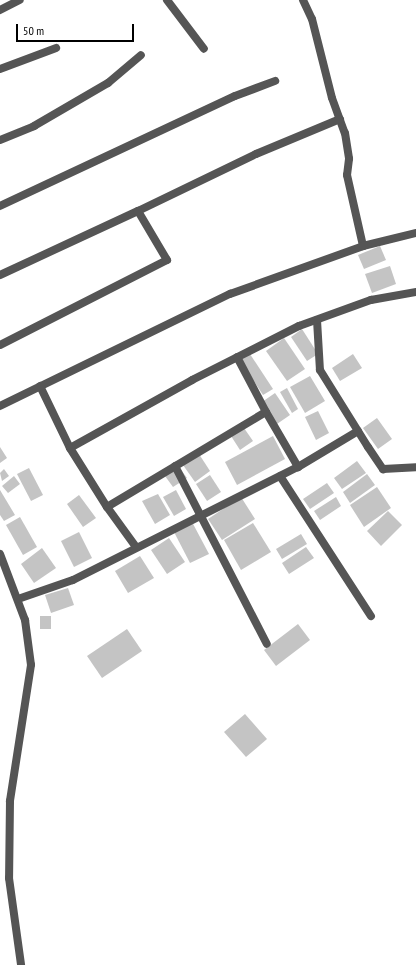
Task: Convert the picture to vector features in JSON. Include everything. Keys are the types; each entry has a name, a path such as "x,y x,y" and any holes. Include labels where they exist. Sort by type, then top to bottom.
{"street":[{"path":"0,10 20,0"},
{"path":"167,0 204,49"},
{"path":"303,0 312,19 325,74 340,119 349,159 347,175 363,246"},
{"path":"0,70 56,48"},
{"path":"0,140 34,126 108,83 141,56"},
{"path":"0,206 235,96 275,81"},
{"path":"0,275 256,154 340,119"},
{"path":"0,345 167,260 138,211"},
{"path":"0,406 230,294 363,246 416,234"},
{"path":"70,448 237,357 317,320 371,300 416,292"},
{"path":"317,320 320,370 383,469 416,467"},
{"path":"237,357 266,412 298,467"},
{"path":"40,386 70,448 136,547"},
{"path":"108,507 266,412"},
{"path":"18,599 73,580 136,547 298,467 358,431"},
{"path":"175,466 199,516 266,644"},
{"path":"280,476 371,616"},
{"path":"0,554 25,620 31,665 10,801 9,878 20,965"}],"building":[{"path":"380,246 386,260 364,269 358,255"},
{"path":"390,266 396,284 372,293 365,274"},
{"path":"302,329 318,354 307,361 291,337"},
{"path":"284,338 305,369 287,381 266,351"},
{"path":"250,354 273,389 263,395 240,360"},
{"path":"353,354 362,368 340,381 332,368"},
{"path":"310,376 325,401 305,413 290,387"},
{"path":"287,388 298,409 292,413 280,392"},
{"path":"275,393 290,415 277,424 262,402"},
{"path":"318,411 329,433 316,440 305,417"},
{"path":"377,418 392,439 378,449 363,428"},
{"path":"244,428 253,441 240,450 231,436"},
{"path":"273,436 285,459 237,485 225,462"},
{"path":"0,447 7,458 0,463"},
{"path":"199,454 210,471 195,482 183,465"},
{"path":"357,461 366,473 342,489 334,478"},
{"path":"179,467 187,478 173,487 165,476"},
{"path":"29,468 43,495 31,501 17,474"},
{"path":"4,469 9,476 2,481 0,473"},
{"path":"367,474 375,485 350,503 343,492"},
{"path":"210,475 221,492 207,501 196,484"},
{"path":"14,476 20,484 8,493 2,486"},
{"path":"327,483 334,493 310,509 303,499"},
{"path":"377,487 391,508 364,527 350,505"},
{"path":"0,490 15,515 4,521 0,515"},
{"path":"176,490 186,509 174,516 163,497"},
{"path":"158,494 170,515 155,524 142,501"},
{"path":"79,495 96,518 83,527 67,504"},
{"path":"241,497 255,519 222,540 208,519"},
{"path":"336,497 341,506 320,520 314,511"},
{"path":"388,511 402,525 381,546 367,531"},
{"path":"20,517 37,547 23,555 6,525"},
{"path":"192,522 209,554 190,563 174,532"},
{"path":"253,523 271,552 241,570 224,540"},
{"path":"79,532 92,558 74,567 61,541"},
{"path":"301,534 307,544 282,559 276,549"},
{"path":"169,538 185,562 167,574 151,550"},
{"path":"306,547 314,558 289,574 282,563"},
{"path":"42,548 56,568 34,583 21,564"},
{"path":"140,556 154,578 128,593 115,571"},
{"path":"68,588 74,605 51,613 45,595"},
{"path":"40,616 51,616 51,629 40,629"},
{"path":"298,624 310,640 276,666 264,650"},
{"path":"127,629 142,651 102,678 87,656"},
{"path":"245,714 267,739 246,757 224,732"}]}
